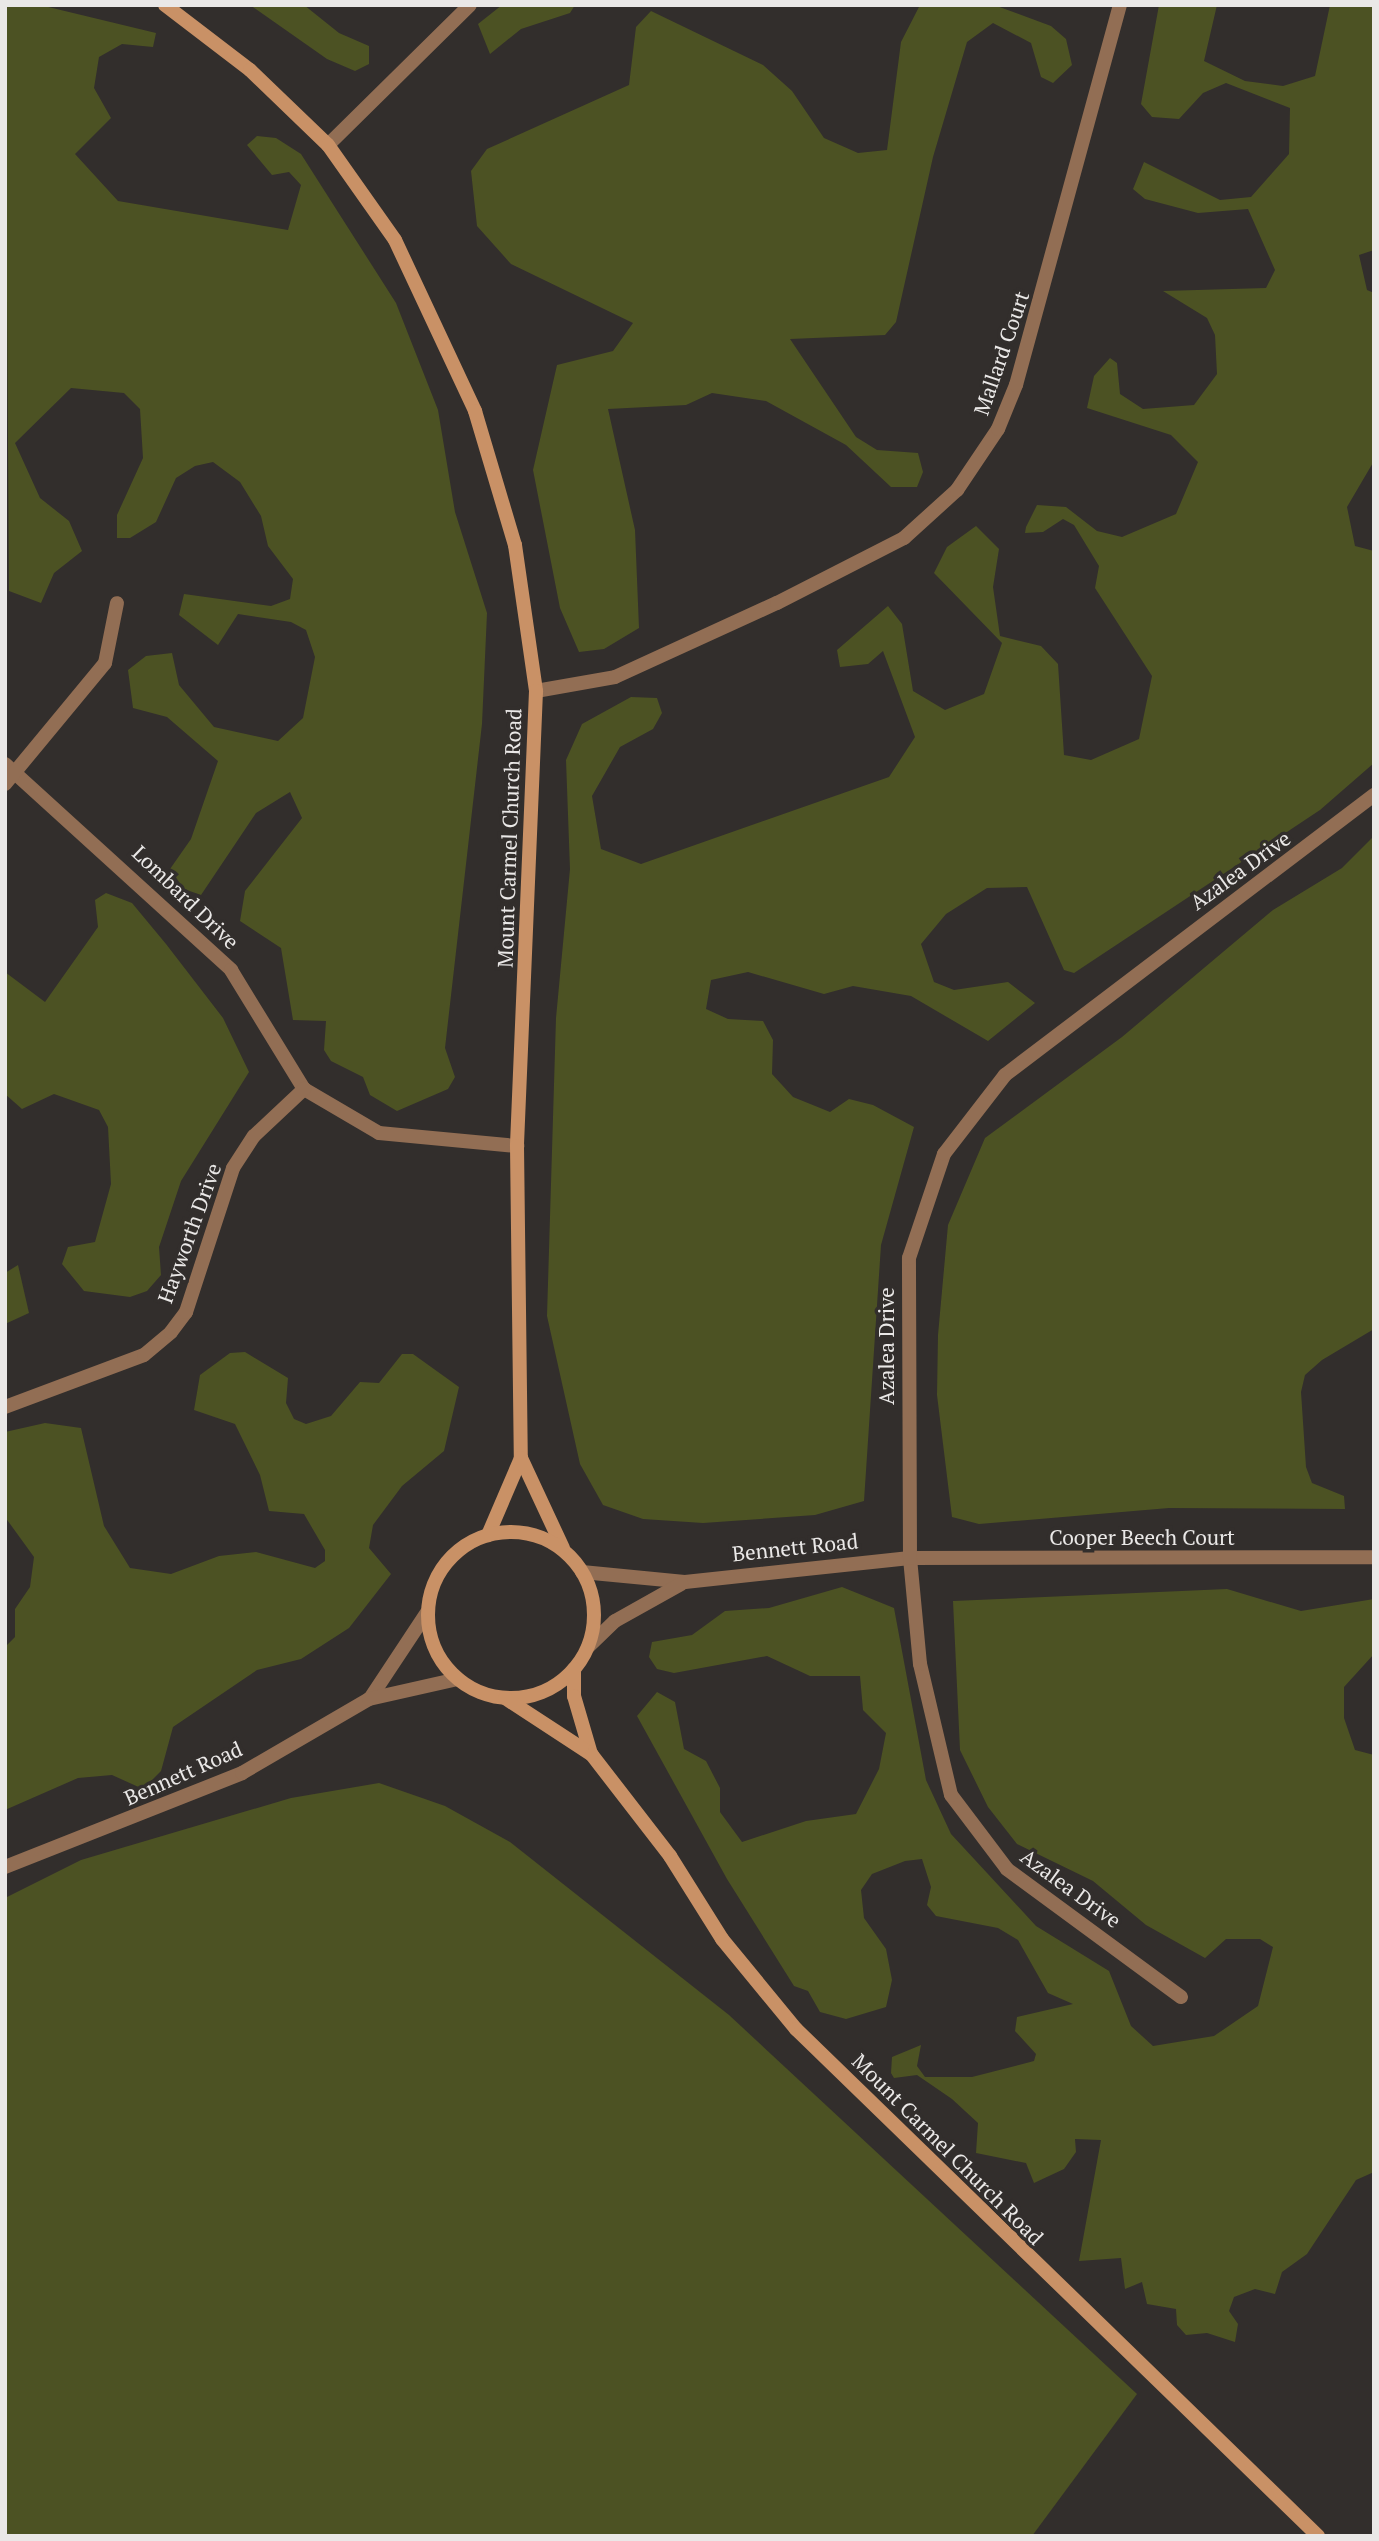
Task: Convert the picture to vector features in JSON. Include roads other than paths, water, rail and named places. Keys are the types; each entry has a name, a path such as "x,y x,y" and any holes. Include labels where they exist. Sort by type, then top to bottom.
{"main road":[{"name":"Mount Carmel Church Road","path":"165,5 250,70 328,145 395,240 475,411 515,545 536,691 517,1146 521,1458 488,1535"},
{"name":"Mount Carmel Church Road","path":"521,1458 565,1551"},
{"path":"515,1532 565,1551 582,1572 593,1596 588,1647 574,1669 530,1695 505,1698 458,1679 441,1660 428,1611 446,1563 488,1535 515,1532"},
{"name":"Mount Carmel Church Road","path":"574,1669 574,1696 592,1755"},
{"name":"Mount Carmel Church Road","path":"505,1698 592,1755 670,1856 722,1939 796,2029 1318,2536"}],"street":[{"path":"328,145 470,5"},
{"name":"Mallard Court","path":"536,691 615,677 777,603 904,538 957,490 998,429 1016,385 1120,5"},
{"path":"8,773 105,663 117,603"},
{"name":"Lombard Drive","path":"8,773 222,960 304,1089"},
{"name":"Azalea Drive","path":"1181,1997 1007,1869 951,1795 920,1664 910,1558 905,1298 916,1222 944,1154 1005,1075 1374,795"},
{"path":"304,1089 379,1133 517,1146"},
{"name":"Hayworth Drive","path":"5,1407 144,1355 171,1332 186,1312 233,1168 254,1136 304,1089"},
{"name":"Cooper Beech Court","path":"910,1558 1374,1557"},
{"name":"Bennett Road","path":"582,1572 685,1582 910,1558"},
{"name":"Bennett Road","path":"588,1647 615,1621 685,1582"},
{"name":"Bennett Road","path":"369,1699 428,1611"},
{"name":"Bennett Road","path":"5,1867 242,1773 369,1699 458,1679"}]}
